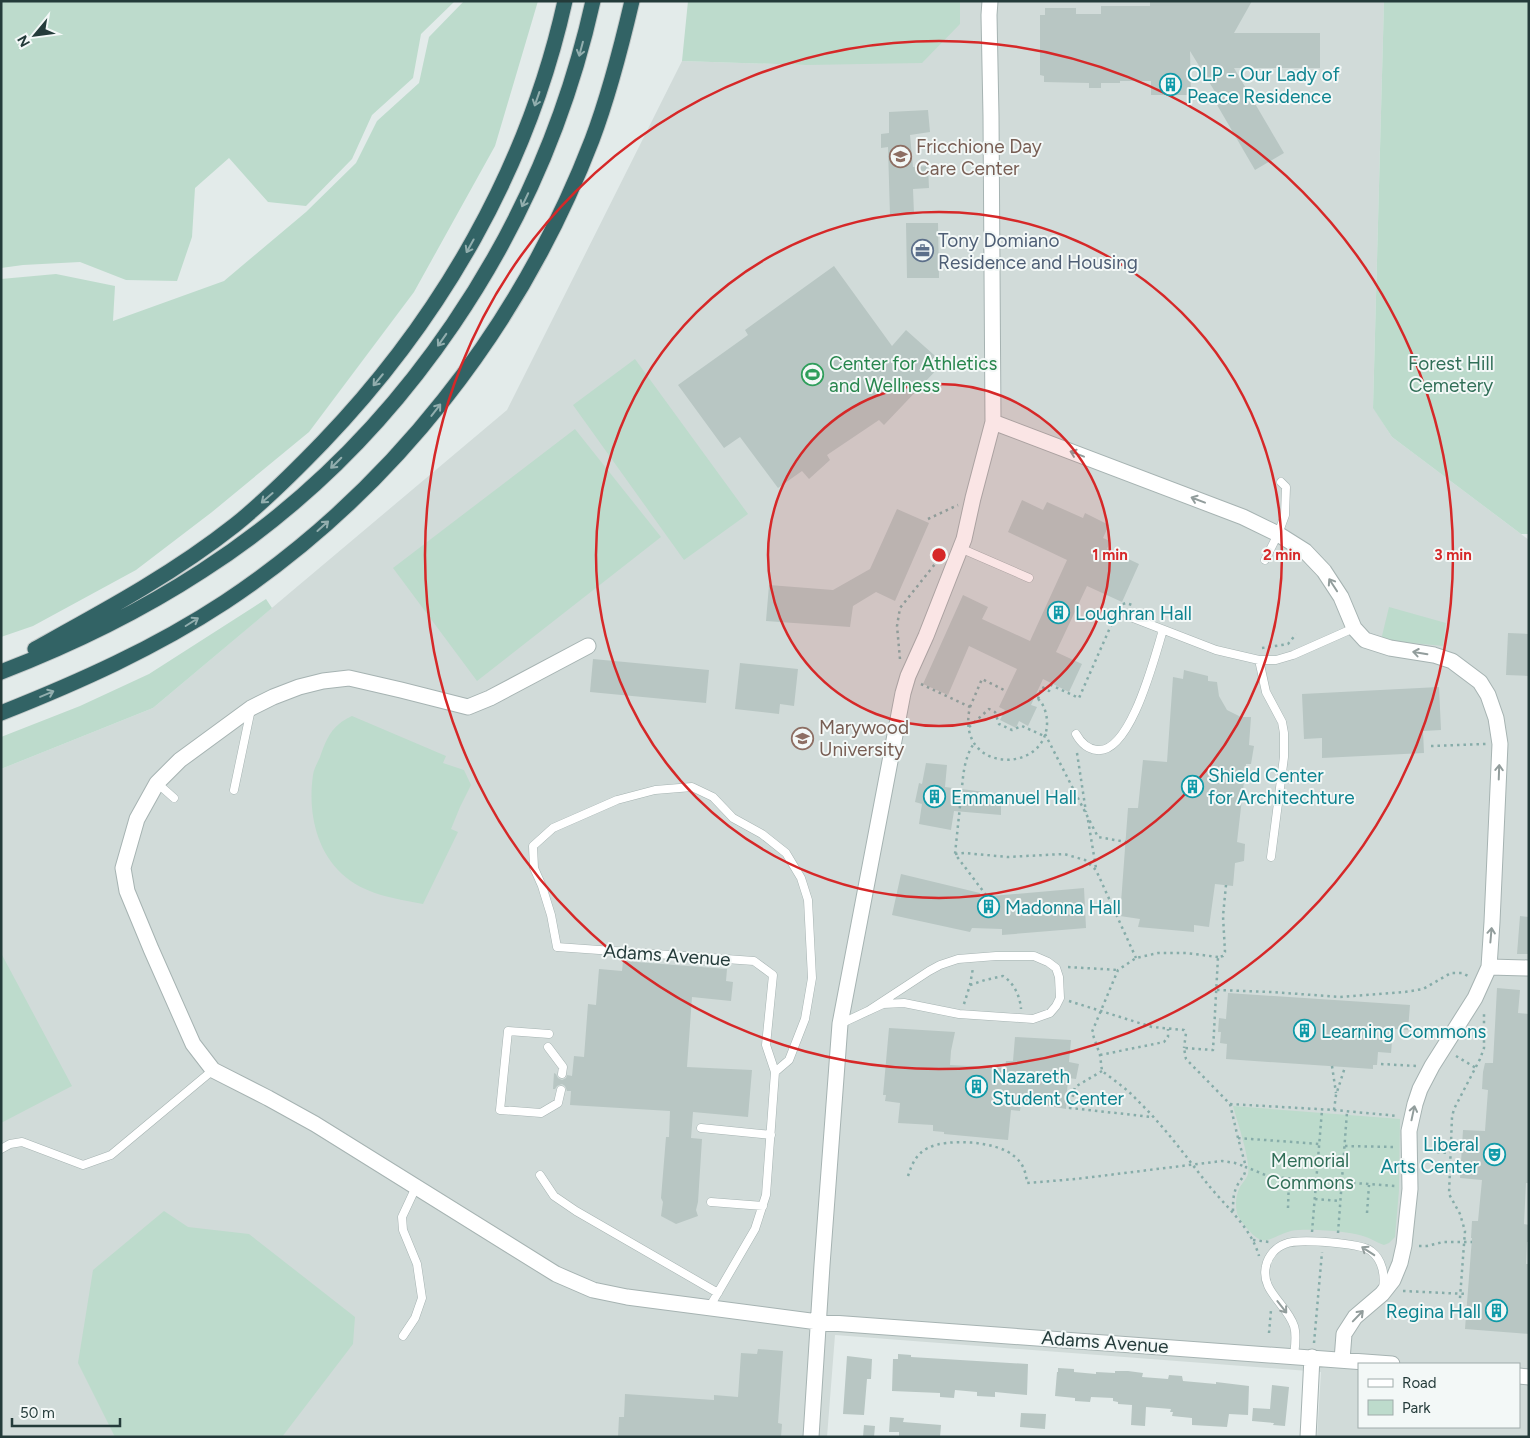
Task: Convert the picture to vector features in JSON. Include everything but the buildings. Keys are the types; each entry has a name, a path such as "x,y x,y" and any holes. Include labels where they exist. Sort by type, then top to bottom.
{"highway":[{"path":"1,667 108,610 195,555 235,525 311,455 380,378 410,340 440,296 491,208 531,116 548,67 565,1"},
{"path":"1,672 114,622 204,570 246,540 327,472 400,395 431,356 462,310 492,264 516,220 557,126 574,75 593,1"},
{"path":"1,712 83,679 132,656 225,602 312,536 353,500 428,420 494,332 549,237 592,140 610,86 632,1"}],"street":[{"path":"811,1437 840,1024 903,693 968,524 993,422 990,1"},
{"path":"993,422 1243,517 1278,534 1305,551 1324,571 1341,597 1354,628 1365,640 1390,648 1434,655 1452,662 1480,682 1491,702 1496,718 1500,744 1489,967 1475,998 1432,1066 1420,1089 1409,1131 1410,1189 1404,1245 1400,1263 1390,1292 1355,1317 1344,1334 1342,1360"},
{"path":"213,1070 192,1044 127,891 123,868 129,845 137,819 157,783 180,760 251,708 299,687 323,681 349,678 468,707 490,698 588,646"},
{"path":"1489,967 1529,968"},
{"name":"Adams Avenue","path":"213,1070 316,1124 556,1274 593,1290 627,1297 818,1322 1380,1363"},
{"path":"1308,1437 1312,1357"}],"lane":[{"path":"1265,560 1285,515 1286,488 1281,482"},
{"path":"960,548 1029,578"},
{"path":"1128,616 1216,650 1259,660 1276,660 1293,655 1354,628"},
{"path":"1076,734 1080,741 1089,748 1099,751 1109,747 1120,736 1138,709 1163,630"},
{"path":"1259,660 1266,692 1282,722 1284,733 1284,757 1272,857"},
{"path":"234,790 251,708"},
{"path":"157,783 174,798"},
{"name":"Adams Avenue","path":"692,788 712,797 733,818 762,834 786,853 801,878 808,900 812,978 805,1019 789,1060 775,1072 766,1045 773,975 754,961 558,947 551,915 534,868 533,846 552,828 618,800 655,790 692,788"},
{"path":"840,1024 883,1004 904,1003 959,1014 1033,1019 1050,1013 1060,998 1061,988 1056,968 1034,956 958,959 940,965 868,1010"},
{"path":"549,1034 508,1031 500,1110 541,1113 558,1104 561,1090"},
{"path":"548,1047 563,1066 562,1074"},
{"path":"1,1149 10,1144 22,1142 83,1165 111,1155 213,1070"},
{"path":"709,1308 755,1229 766,1195 775,1072"},
{"path":"701,1128 771,1136"},
{"path":"540,1175 554,1196 576,1211 718,1293"},
{"path":"403,1336 415,1318 422,1298 417,1264 403,1230 402,1217 416,1187"},
{"path":"711,1202 762,1206"},
{"path":"1294,1356 1295,1328 1287,1313 1270,1290 1266,1280 1266,1265 1273,1253 1285,1244 1293,1241 1323,1242 1356,1245 1371,1250 1376,1256 1390,1292"}],"path":[{"path":"928,519 973,498"},
{"path":"943,554 900,608 897,626 901,674 919,677 917,682 970,707"},
{"path":"1006,691 982,679 970,707 969,732 978,748 993,759 1012,760 1022,758 1038,746 1047,726 1042,703 1035,697"},
{"path":"968,728 990,709 995,712 999,724 1012,730 1022,726 1044,735 1098,837 1126,842"},
{"path":"961,798 966,759 970,748 975,742"},
{"path":"1431,746 1500,744"},
{"path":"1076,750 1096,870 1136,958"},
{"path":"960,806 955,854 989,899"},
{"path":"955,854 965,853 1007,857 1064,854 1085,860 1096,870"},
{"path":"1226,885 1223,916 1225,952 1223,956 1158,952 1136,958 1118,970 1092,1032 1100,1055 1102,1070 1136,1098 1154,1117 1253,1240 1259,1258"},
{"path":"1184,1048 1213,1050 1218,957"},
{"path":"964,1006 973,965"},
{"path":"1217,990 1340,997 1423,989 1455,972 1473,978"},
{"path":"970,985 996,977 1003,976 1008,979 1013,985 1022,1007 1021,1019"},
{"path":"1060,998 1152,1027 1184,1030 1186,1032 1184,1048 1186,1059 1230,1104 1246,1167 1246,1175 1238,1185 1233,1200 1232,1212"},
{"path":"1459,1311 1465,1231 1460,1214 1449,1194 1452,1117 1454,1108 1476,1068 1484,1048 1484,1004"},
{"path":"1100,1055 1164,1042 1168,1037 1168,1029"},
{"path":"1453,1054 1476,1068"},
{"path":"1381,1064 1416,1066"},
{"path":"1332,1066 1336,1095"},
{"path":"1334,1110 1336,1095 1345,1067"},
{"path":"1102,1070 1075,1087 1070,1108 1154,1117"},
{"path":"1230,1104 1334,1110 1402,1117"},
{"path":"1312,1234 1322,1110"},
{"path":"1344,1235 1337,1235 1347,1112"},
{"path":"1238,1138 1319,1144"},
{"path":"908,1176 915,1159 928,1148 940,1144 976,1143 996,1147 1016,1157 1026,1172 1027,1182 1076,1179 1222,1161 1234,1163 1270,1177 1316,1182 1402,1186"},
{"path":"1345,1146 1400,1148"},
{"path":"1418,1151 1450,1152"},
{"path":"1288,1208 1289,1179"},
{"path":"1367,1213 1369,1185"},
{"path":"1315,1199 1340,1201"},
{"path":"1305,1233 1324,1234 1312,1357"},
{"path":"1253,1240 1270,1242 1276,1239"},
{"path":"1390,1292 1467,1294"},
{"path":"1268,1304 1271,1310 1269,1333"}],"shaded area":[{"name":"Marywood University","path":"960,1 1384,1 1373,407 1392,437 1529,540 1529,1437 1317,1437 1321,1372 835,1335 827,1437 1,1437 1,769 153,708 507,410 682,61 806,65 960,24"}],"green space":[{"path":"1,1 455,1 421,34 413,78 372,115 352,159 306,206 268,202 229,158 195,188 192,237 177,281 126,280 80,262 1,268"},
{"path":"464,1 538,1 495,146 414,292 309,432 212,512 136,570 33,626 1,637 1,279 56,274 115,286 113,321 224,281 306,212 356,163 377,121 419,83 429,37"},
{"path":"688,1 960,1 960,24 922,63 806,65 682,61"},
{"name":"Forest Hill Cemetery","path":"1384,1 1529,1 1529,534 1521,534 1392,437 1373,408"},
{"path":"635,359 748,514 684,560 573,405"},
{"path":"575,429 661,537 477,681 393,568"},
{"path":"266,599 272,608 153,708 1,769 1,737 80,706 149,674"},
{"path":"1389,607 1446,623 1443,646 1381,640"},
{"path":"352,716 446,756 443,763 464,770 471,785 451,829 458,832 423,904 380,895 350,881 333,864 325,853 320,841 313,815 312,788 314,772 325,743 335,727"},
{"path":"1,953 72,1086 1,1123"},
{"name":"Memorial Commons","path":"1233,1106 1400,1119 1399,1190 1395,1237 1384,1245 1356,1234 1322,1230 1293,1231 1266,1240 1255,1236 1247,1229 1236,1210 1236,1199 1240,1187 1247,1176 1248,1168 1246,1151"},
{"path":"164,1211 188,1227 249,1234 355,1317 353,1344 282,1437 115,1437 78,1363 93,1270"}],"place":[{"name":"OLP - Our Lady of Peace Residence","path":"1171,85"},
{"name":"Fricchione Day Care Center","path":"900,157"},
{"name":"Tony Domiano Residence and Housing","path":"922,251"},
{"name":"Center for Athletics and Wellness","path":"813,374"},
{"name":"Loughran Hall","path":"1059,613"},
{"name":"Marywood University","path":"803,738"},
{"name":"Shield Center for Architechture","path":"1192,786"},
{"name":"Emmanuel Hall","path":"935,797"},
{"name":"Madonna Hall","path":"989,907"},
{"name":"Learning Commons","path":"1305,1031"},
{"name":"Nazareth Student Center","path":"976,1087"},
{"name":"Liberal Arts Center","path":"1495,1155"},
{"name":"Regina Hall","path":"1497,1311"}]}
